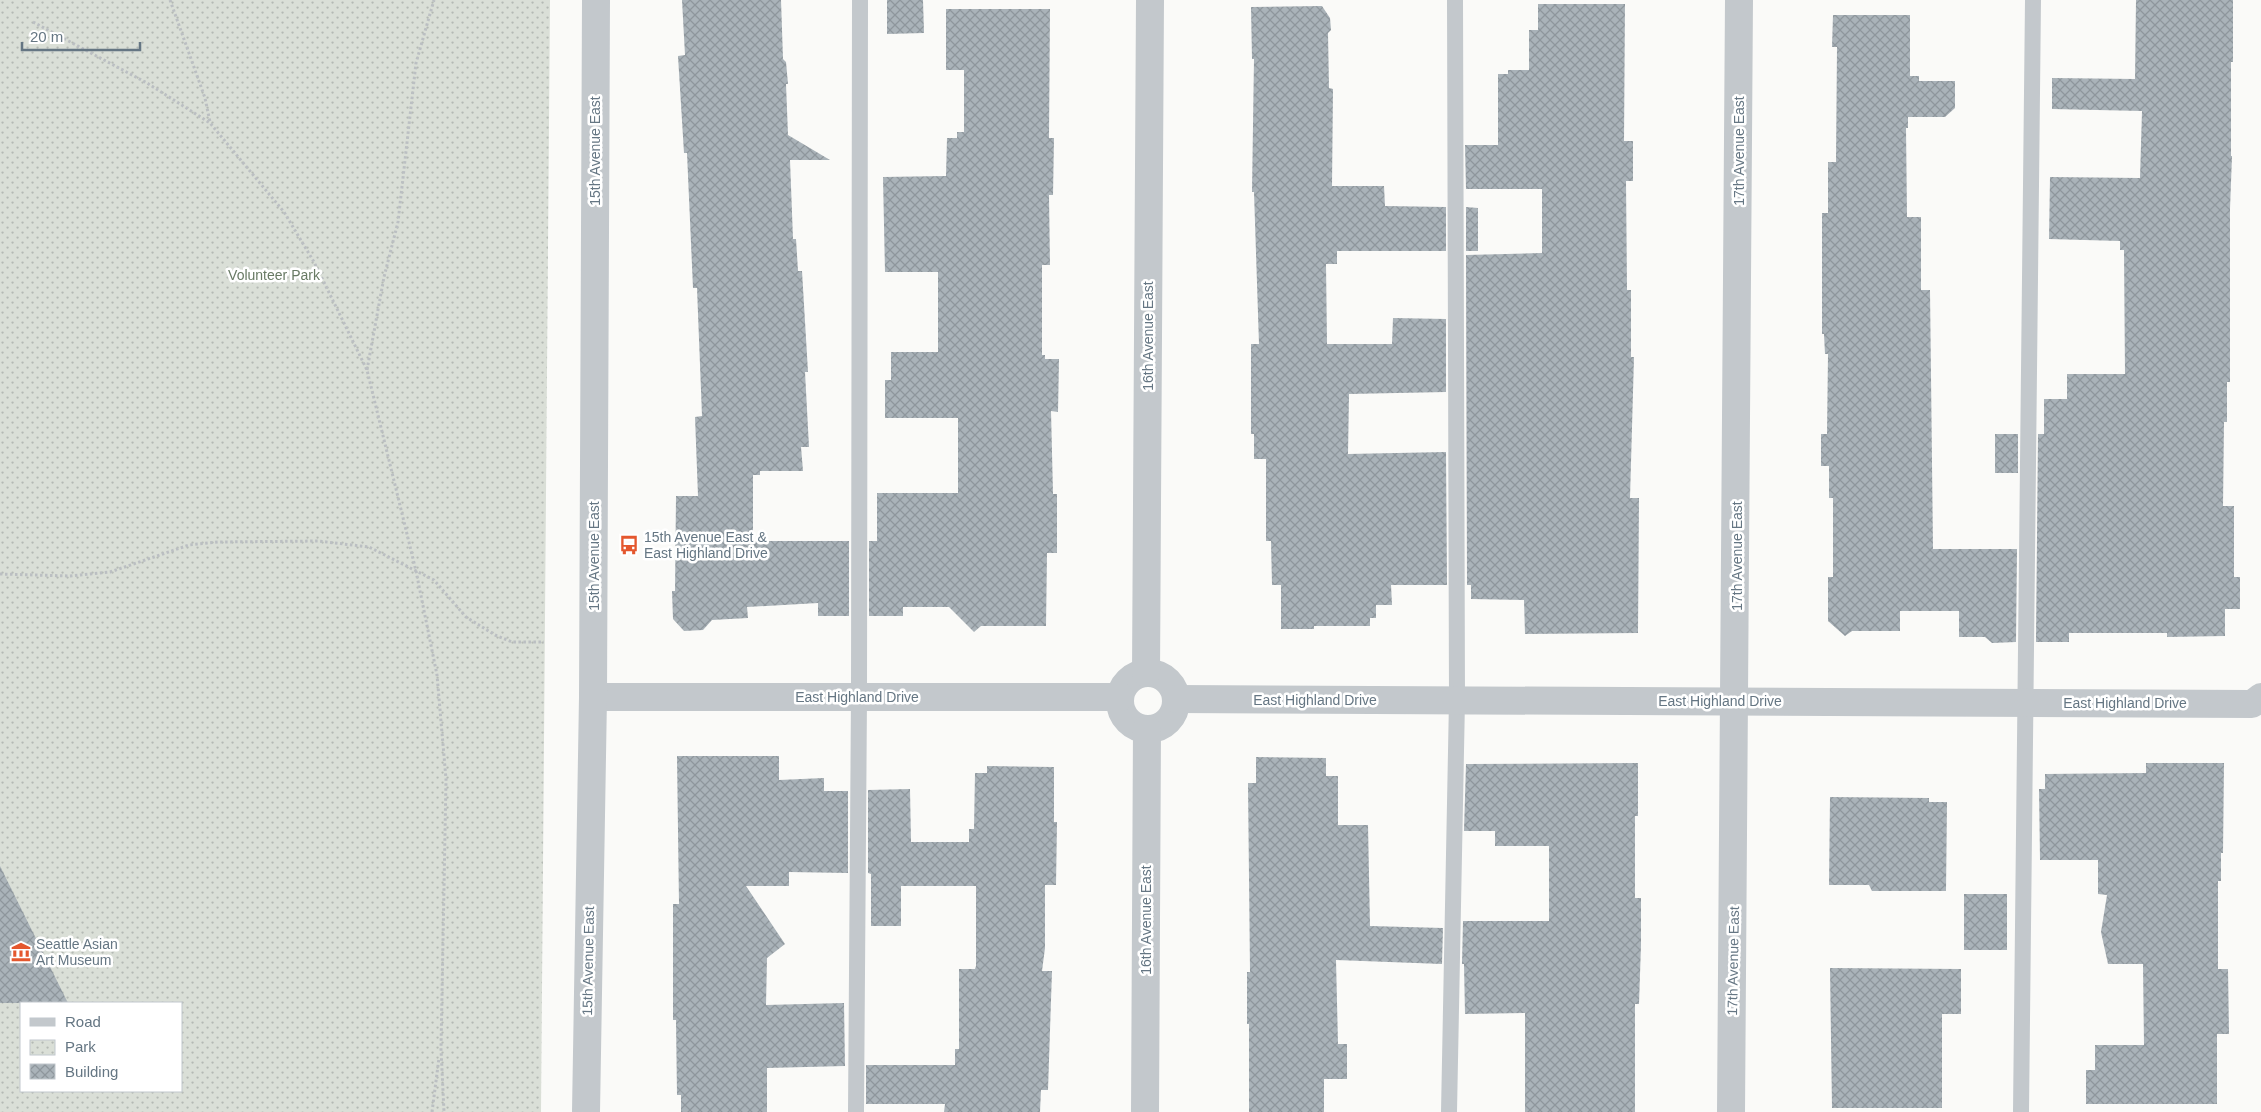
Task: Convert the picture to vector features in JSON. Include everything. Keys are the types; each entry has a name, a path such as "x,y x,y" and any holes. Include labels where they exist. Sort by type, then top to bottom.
{"street":[{"name":"15th Avenue East","path":"586,1112 593,697 596,0"},
{"name":"16th Avenue East","path":"1146,673 1150,0"},
{"name":"17th Avenue East","path":"1731,1112 1736,701 1739,0"},
{"path":"1146,673 1159,675 1167,679 1172,686 1176,699 1173,713 1168,720 1160,726 1147,729 1133,725 1126,718 1121,710 1120,697 1126,683 1132,676 1146,673"},
{"name":"East Highland Drive","path":"593,697 1120,697"},
{"name":"East Highland Drive","path":"1176,699 2252,704 2261,697"},
{"name":"16th Avenue East","path":"1145,1112 1147,729"}],"lane":[{"path":"856,1112 859,697 860,0"},
{"path":"1449,1112 1456,700 1455,0"},
{"path":"2021,1112 2033,0"}],"path":[{"path":"170,0 205,98 210,122"},
{"path":"367,370 384,276 398,222 416,63 434,0"},
{"path":"33,22 147,83 210,122 284,212 314,262 367,370 416,572 437,675 446,779 441,1049 444,1112"},
{"path":"0,574 70,576 110,572 189,545 218,542 318,542 369,547 434,580 466,616 495,635 512,642 544,642"},
{"path":"432,1112 441,1049"}],"green space":[{"name":"Volunteer Park","path":"0,0 550,0 541,1112 0,1112"}],"building":[{"path":"682,0 781,0 783,59 786,62 788,84 786,84 788,135 830,160 790,160 793,239 796,239 798,271 802,271 808,372 805,372 809,447 801,447 803,471 760,471 760,475 753,475 753,541 849,541 849,616 818,616 818,603 747,607 748,618 712,620 703,630 684,631 673,619 672,591 675,591 676,496 698,496 695,417 702,416 697,288 693,288 687,153 684,153 678,56 685,55"},
{"path":"887,0 923,0 924,33 887,34"},
{"path":"2136,0 2233,0 2233,62 2231,62 2230,382 2227,382 2227,422 2224,422 2223,506 2234,506 2234,577 2240,577 2240,609 2225,609 2225,636 2167,637 2167,633 2069,633 2069,642 2036,642 2038,434 2044,434 2044,399 2067,399 2067,374 2125,374 2124,250 2120,250 2120,241 2049,239 2050,177 2140,178 2142,111 2052,109 2052,78 2135,79"},
{"path":"1538,4 1625,4 1624,141 1633,141 1633,181 1626,181 1627,290 1631,290 1631,357 1634,357 1630,498 1639,498 1638,633 1525,634 1524,600 1471,599 1471,585 1467,585 1466,255 1542,253 1542,189 1466,189 1465,145 1498,145 1498,74 1508,74 1508,70 1529,70 1529,30 1538,30"},
{"path":"1322,6 1330,18 1331,30 1328,33 1329,88 1333,89 1332,186 1384,186 1385,206 1446,207 1446,251 1337,251 1337,264 1326,264 1327,344 1392,344 1393,318 1446,319 1446,392 1349,394 1348,454 1446,452 1447,585 1391,585 1392,605 1376,605 1376,618 1370,618 1370,626 1314,626 1314,629 1281,629 1281,585 1272,585 1271,541 1266,541 1266,459 1254,459 1254,434 1251,434 1251,344 1259,344 1254,192 1252,192 1254,59 1252,59 1251,7"},
{"path":"946,9 1050,9 1049,138 1054,138 1053,195 1049,195 1050,265 1042,265 1042,355 1045,355 1045,359 1059,359 1058,412 1051,411 1053,494 1057,494 1057,553 1047,553 1046,626 981,626 974,632 949,607 903,607 903,616 869,616 869,541 877,541 877,493 958,493 958,418 885,418 885,380 891,380 891,352 938,352 938,272 885,272 883,177 946,176 947,138 957,138 957,132 964,132 964,70 946,70"},
{"path":"1833,15 1910,15 1910,76 1919,76 1919,81 1955,81 1955,108 1945,117 1908,117 1908,128 1906,128 1907,217 1921,217 1921,290 1930,290 1933,549 2017,549 2016,642 1992,643 1985,637 1959,637 1959,611 1900,611 1900,631 1852,631 1845,636 1828,621 1828,577 1833,577 1833,498 1829,498 1829,466 1821,466 1821,434 1827,434 1828,354 1825,354 1824,334 1822,334 1822,213 1828,213 1828,162 1836,162 1837,47 1832,47"},
{"path":"1466,207 1478,208 1478,251 1466,251"},
{"path":"1995,434 2018,434 2018,473 1995,473"},
{"path":"677,756 779,756 779,780 824,778 824,791 848,791 848,873 789,872 789,886 746,886 785,944 767,958 766,1005 844,1003 845,1066 767,1068 767,1112 681,1112 681,1095 677,1095 676,1020 673,1020 673,904 679,904"},
{"path":"1256,757 1326,758 1326,776 1338,776 1338,825 1368,825 1370,926 1443,928 1442,964 1336,960 1338,1044 1347,1044 1347,1079 1324,1079 1324,1112 1249,1112 1249,1024 1247,1024 1247,972 1250,972 1248,783 1256,783"},
{"path":"1638,763 1638,816 1635,816 1635,898 1641,898 1641,945 1639,1004 1635,1004 1635,1112 1525,1112 1525,1013 1465,1014 1464,964 1462,964 1463,921 1549,921 1549,846 1495,846 1495,831 1464,831 1466,764"},
{"path":"2146,763 2224,763 2223,853 2221,853 2221,881 2218,881 2218,969 2228,969 2229,1034 2217,1034 2217,1104 2086,1104 2086,1070 2095,1070 2095,1045 2144,1045 2143,964 2108,964 2101,932 2107,895 2098,894 2098,860 2040,860 2039,789 2045,789 2045,774 2146,773"},
{"path":"987,766 1054,767 1054,822 1057,822 1056,885 1045,885 1045,948 1042,971 1052,971 1048,1090 1041,1090 1040,1112 944,1112 945,1104 866,1104 866,1065 955,1065 955,1049 959,1049 959,969 975,969 976,966 976,886 901,886 901,926 871,926 871,874 868,873 868,790 910,789 911,842 969,842 969,829 974,829 975,773 987,773"},
{"path":"1830,797 1929,798 1929,802 1947,802 1946,891 1872,891 1869,885 1829,885"},
{"name":"Seattle Asian Art Museum","path":"0,866 68,1002 0,1003"},
{"path":"1964,894 2007,894 2007,950 1964,950"},
{"path":"1830,968 1961,969 1961,1014 1942,1014 1942,1108 1832,1108"}],"place":[{"name":"15th Avenue East & East Highland Drive","path":"629,545"},
{"name":"Seattle Asian Art Museum","path":"21,952"}]}
